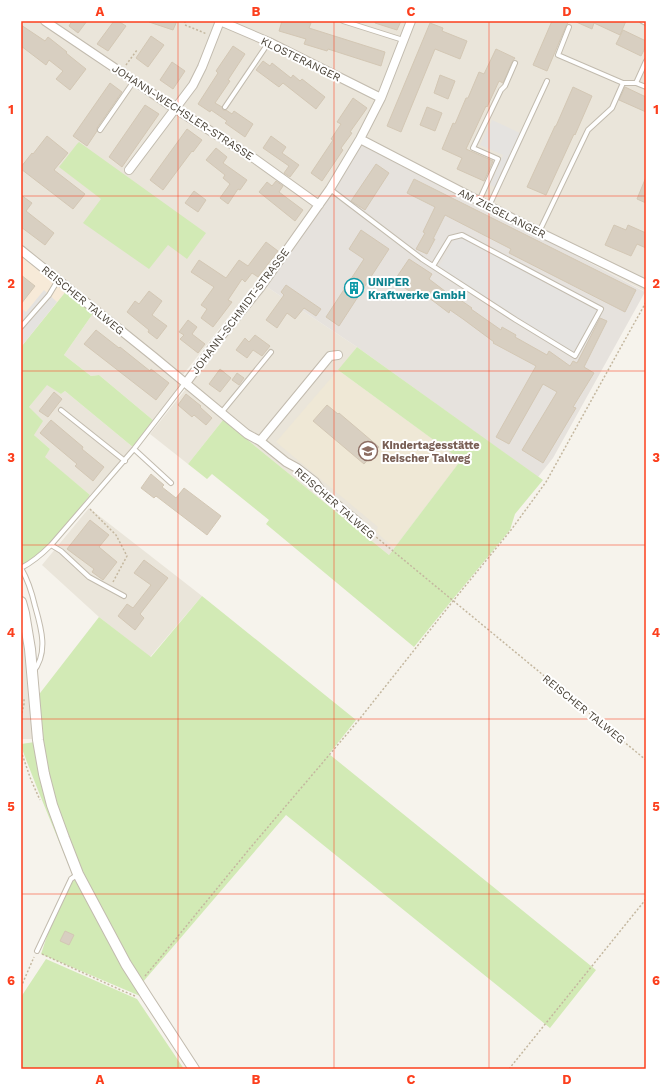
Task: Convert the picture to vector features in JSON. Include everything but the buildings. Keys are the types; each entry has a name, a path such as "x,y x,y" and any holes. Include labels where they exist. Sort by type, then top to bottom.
{"street":[{"name":"JOHANN-WECHSLER-STRASSE","path":"45,21 174,108 255,159 319,205"},
{"path":"129,170 174,108 193,85 202,67 220,21"},
{"name":"KLOSTERANGER","path":"220,21 269,42 381,98"},
{"name":"JOHANN-SCHMIDT-STRASSE","path":"186,383 214,345 260,288 330,189 360,139 381,98 411,21"},
{"name":"AM ZIEGELANGER","path":"360,139 539,232 646,284"},
{"name":"REISCHER TALWEG","path":"21,250 248,434 260,441 286,462 297,468 315,482 322,492 358,522"},
{"path":"260,441 330,356 338,355"},
{"path":"21,602 30,649 38,740 44,774 52,805 78,874 126,964 194,1069"}],"lane":[{"path":"342,21 404,40"},
{"path":"642,21 646,23"},
{"path":"569,28 558,55 623,83 636,83 646,87"},
{"path":"225,107 269,42"},
{"path":"636,83 646,61"},
{"path":"479,201 498,159 473,148 501,90 505,86 515,63"},
{"path":"100,130 134,81"},
{"path":"489,206 547,81"},
{"path":"539,232 588,130 612,108 623,83"},
{"path":"330,189 422,259 575,356 601,309 462,235 450,238 434,266"},
{"path":"21,326 48,295 58,279"},
{"path":"222,413 271,352"},
{"name":"JOHANN-SCHMIDT-STRASSE","path":"21,568 38,558 51,545 125,460 186,383"},
{"path":"61,410 125,460"},
{"path":"134,449 171,483"},
{"path":"51,545 61,551 89,577 124,596"},
{"path":"21,568 30,586 41,628 43,644 41,658 37,668 32,674"},
{"path":"36,951 71,878 78,874"}],"path":[{"path":"185,21 185,25 214,36"},
{"path":"121,72 137,50"},
{"path":"138,983 328,757 511,530 546,482 646,302"},
{"path":"86,505 116,535 127,556 110,588"},
{"name":"REISCHER TALWEG","path":"358,522 368,532 646,760"},
{"path":"509,1069 646,899"},
{"path":"21,987 36,951 139,997"}],"shaded area":[{"path":"21,21 38,21 134,88 254,161 317,205 182,376 21,245"},
{"path":"54,21 646,21 646,292 360,141 319,202"},
{"path":"492,120 520,133 498,188 490,185 503,155 480,145"},
{"name":"UNIPER Kraftwerke GmbH","path":"360,141 645,292 553,458 538,477 357,347 267,287 321,206"},
{"path":"463,238 598,310 573,352 517,318 439,267 454,240"},
{"path":"21,253 67,290 21,347"},
{"path":"267,287 357,347 338,371 461,460 389,555 223,420 188,464 150,434"},
{"path":"44,290 57,302 21,347 21,308 26,312"},
{"path":"94,312 183,384 154,421 99,375 91,376 64,355"},
{"name":"Kindertagesstätte Reischer Talweg","path":"338,370 461,460 394,548 376,532 378,527 276,442"},
{"path":"47,384 61,394 65,391 134,448 90,495 44,457 50,449 34,435 29,407"},
{"path":"89,508 202,596 150,657 99,617 42,565"},
{"path":"21,617 26,650 33,739 21,739"}],"green space":[{"path":"79,142 206,233 187,259 168,245 149,269 83,223 101,199 59,167"},
{"path":"67,290 94,312 64,355 91,376 99,375 154,421 134,448 65,391 61,394 47,385 29,407 43,421 34,435 50,449 45,457 90,495 44,554 21,568 21,347"},
{"path":"357,347 543,480 515,514 510,530 414,647 266,524 269,520 212,474 207,479 188,464 223,420 389,555 461,460 338,370"},
{"path":"202,596 356,720 329,754 596,970 550,1028 286,815 142,983 83,874 54,805 47,779 37,697 99,617 151,657"},
{"path":"35,742 76,873 73,876 21,746 21,744"},
{"path":"76,876 142,994 140,996 41,954 49,930 71,879"},
{"path":"46,959 137,999 184,1069 21,1069 21,997"}],"place":[{"name":"UNIPER Kraftwerke GmbH","path":"354,288"},
{"name":"Kindertagesstätte Reischer Talweg","path":"368,451"}]}
